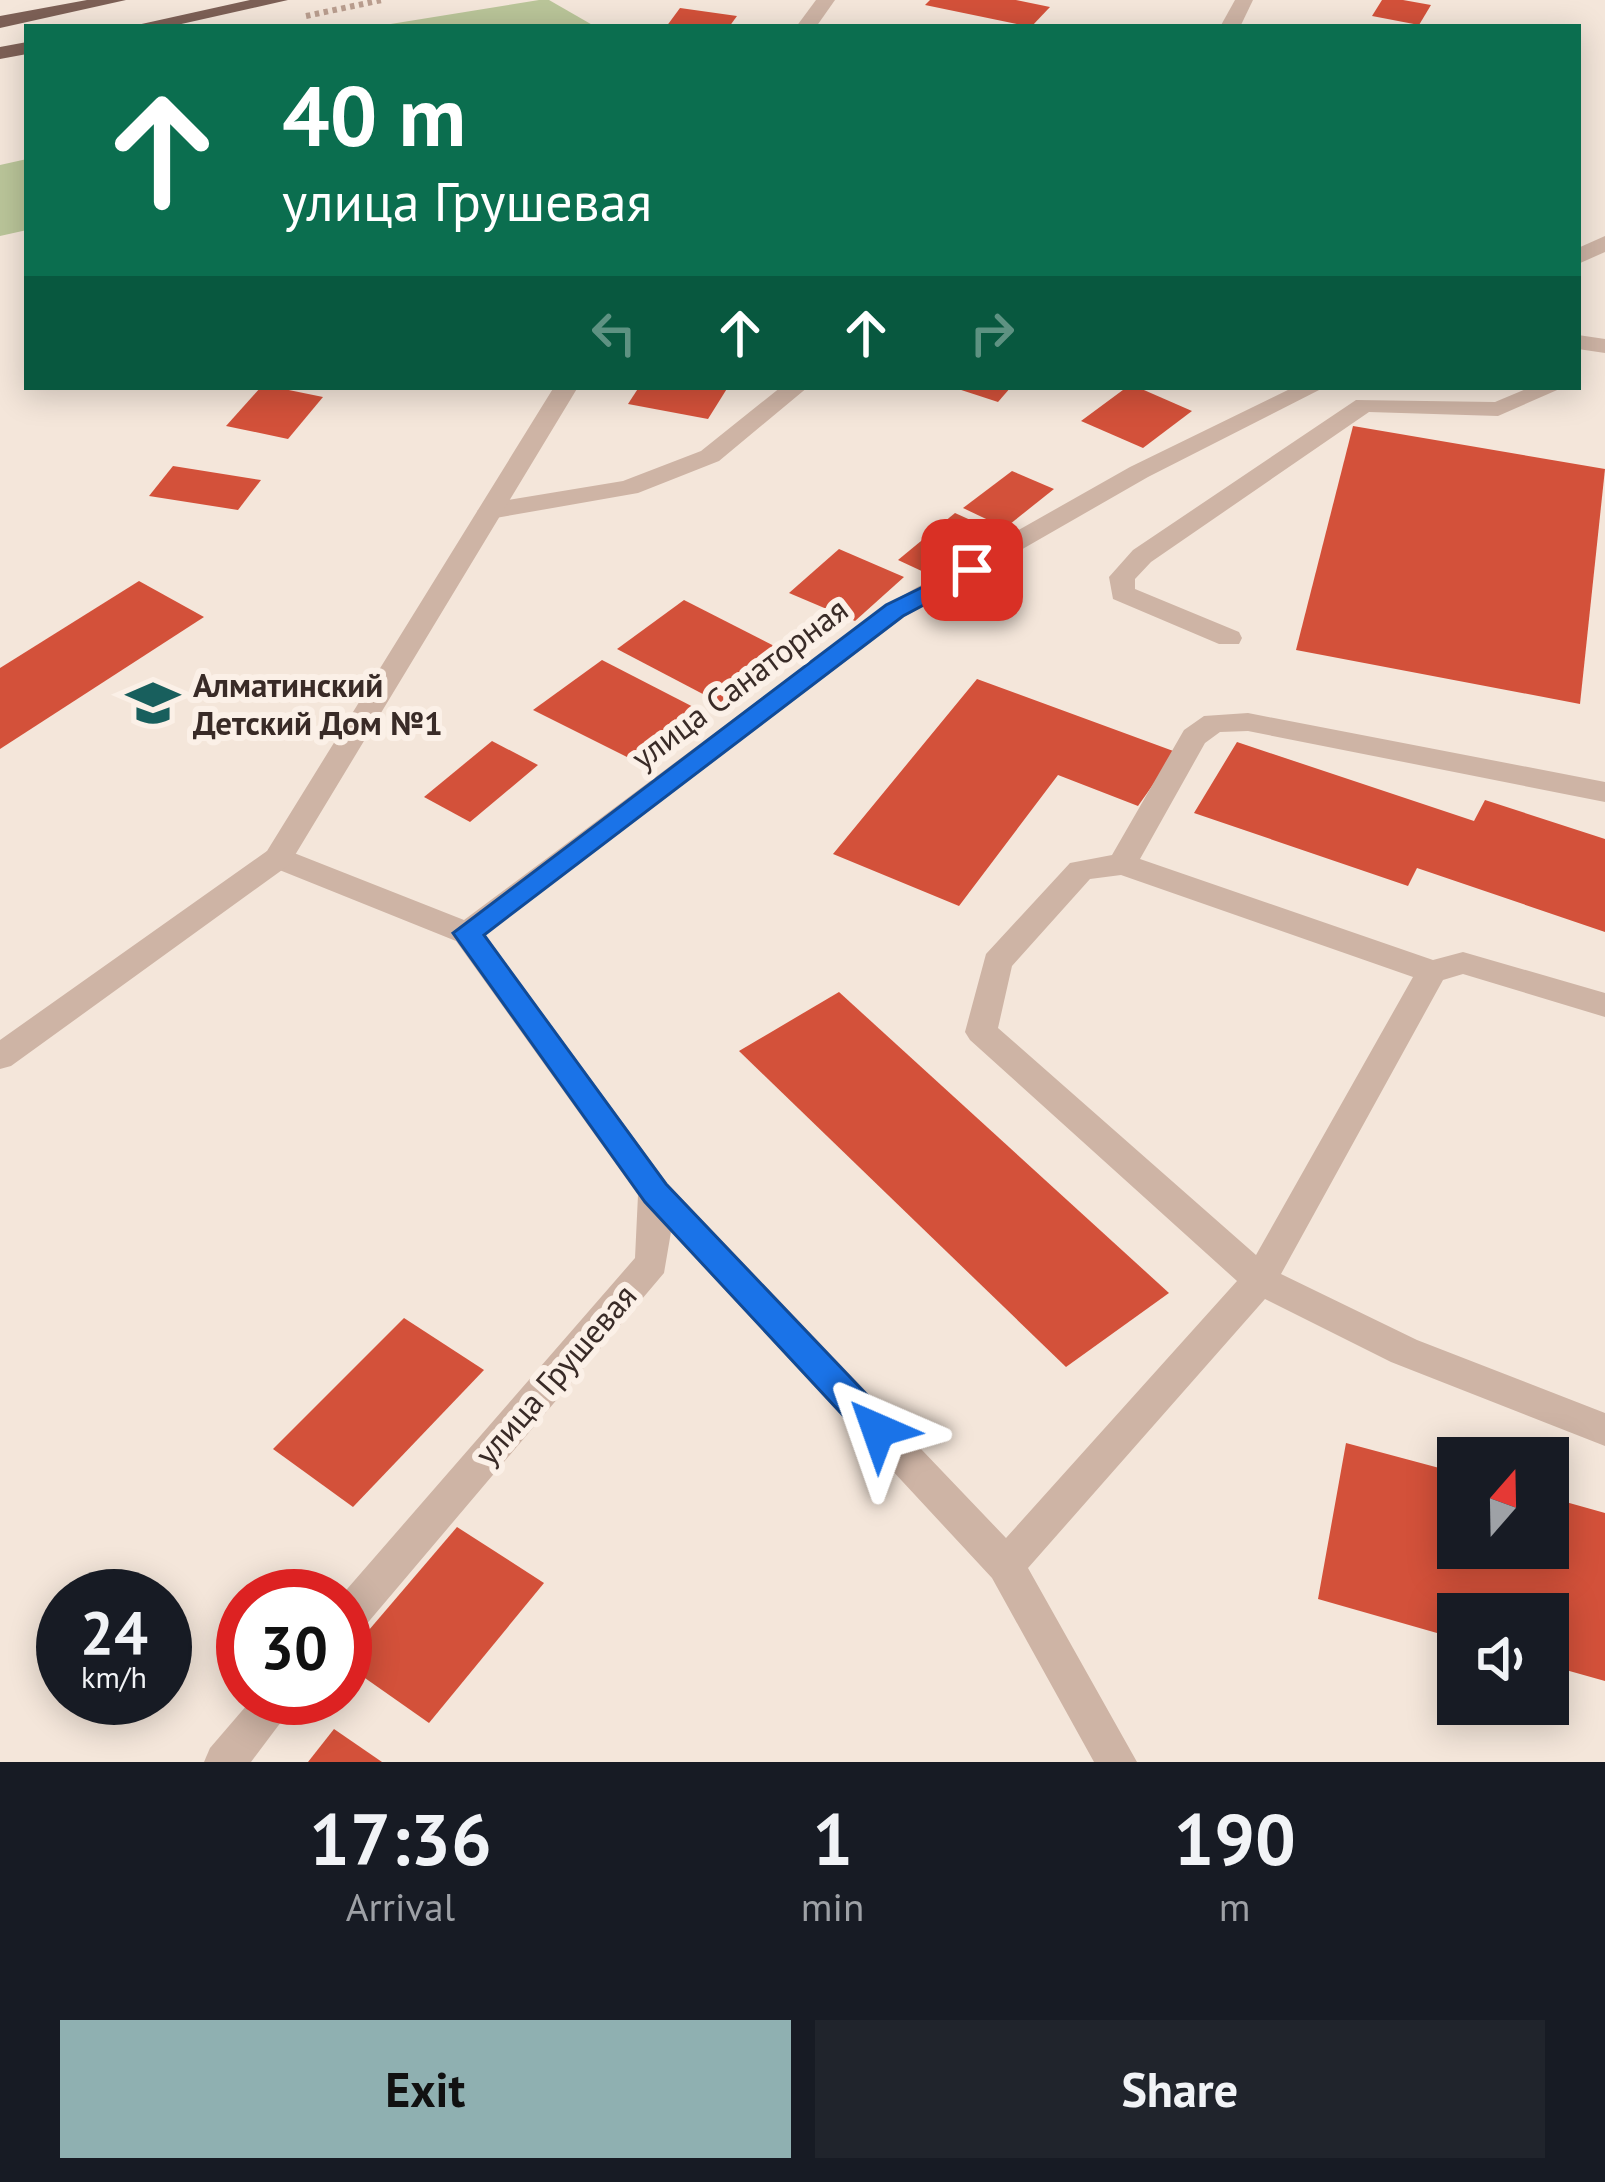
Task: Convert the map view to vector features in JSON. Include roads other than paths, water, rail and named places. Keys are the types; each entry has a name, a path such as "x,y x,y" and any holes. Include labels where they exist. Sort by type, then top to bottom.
{"main road":[{"path":"0,22 117,0"},
{"path":"154,24 279,0"}],"street":[{"path":"0,1057 278,858 564,390"},
{"path":"490,511 628,488 710,456 792,390"},
{"name":"улица Санаторная","path":"467,933 895,611 1139,472 1307,390"},
{"path":"1229,638 1122,593 1123,577 1142,556 1364,405 1498,409 1545,390"},
{"path":"1123,864 1194,736 1214,723 1248,722 1605,792"},
{"path":"278,858 467,933 656,1193 1006,1565 1116,1762"},
{"path":"1605,1005 1463,963 1432,972 1123,864 1081,870 998,962 981,1032 1260,1280 1404,1351 1605,1430"},
{"path":"1006,1565 1260,1280 1432,972"},
{"name":"улица Грушевая","path":"372,1589 652,1263 656,1193"},
{"path":"225,1762 256,1725"}],"place":[{"name":"Алматинский Детский Дом №1","path":"153,703"}]}
